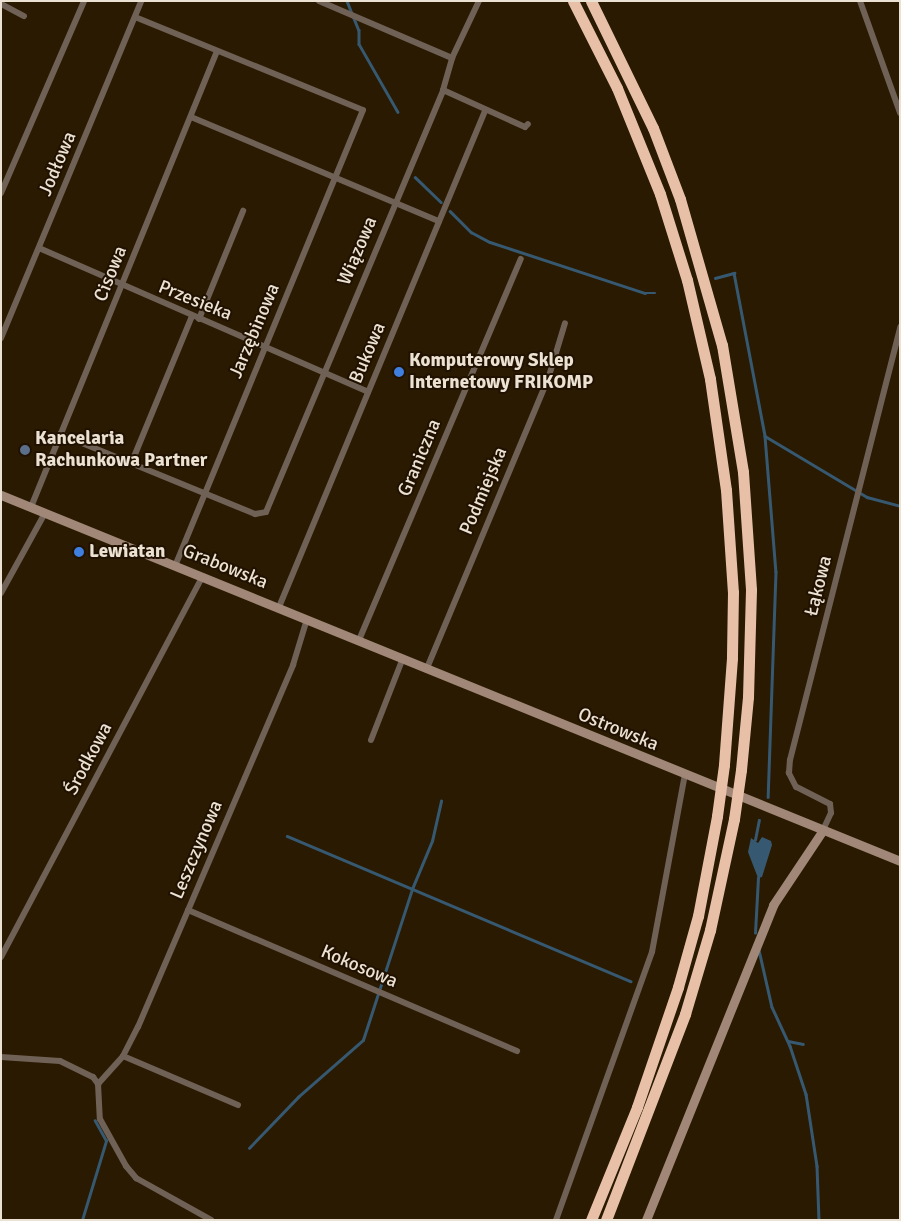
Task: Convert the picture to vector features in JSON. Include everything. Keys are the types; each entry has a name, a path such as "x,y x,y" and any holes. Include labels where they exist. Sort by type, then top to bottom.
{"highway":[{"path":"573,1 617,88 660,194 687,280 710,379 724,474 733,592 732,658 724,765 717,816 700,906 678,987 637,1107 592,1220"},
{"path":"591,1 650,120 680,199 722,345 743,472 749,561 748,697 741,770 734,819 710,930 685,1014 606,1220"}],"street":[{"path":"1,194 84,1"},
{"name":"Jodłowa","path":"1,338 141,1"},
{"path":"319,1 452,58"},
{"name":"Wiązowa","path":"203,493 255,514 266,512 443,90 452,58 479,1"},
{"path":"860,1 900,113"},
{"path":"2,6 24,16"},
{"path":"135,17 217,51"},
{"name":"Jarzębinowa","path":"175,564 363,110 217,51"},
{"name":"Cisowa","path":"31,507 217,51"},
{"path":"443,90 485,111 525,127 528,124"},
{"name":"Bukowa","path":"279,607 485,111"},
{"path":"191,117 439,221"},
{"path":"131,464 243,211"},
{"name":"Przesieka","path":"39,248 121,287 264,346 323,374 368,392"},
{"name":"Graniczna","path":"359,640 521,260"},
{"name":"Podmiejska","path":"426,668 549,376 565,323"},
{"name":"Łąkowa","path":"823,830 831,814 830,804 796,787 789,773 790,760 900,327"},
{"path":"60,434 203,493"},
{"name":"Grabowska","path":"1,495 324,626"},
{"path":"1,593 45,513"},
{"name":"Środkowa","path":"1,957 203,576"},
{"name":"Leszczynowa","path":"98,1084 123,1056 293,665 307,619"},
{"name":"Ostrowska","path":"324,626 900,861"},
{"path":"371,740 403,658"},
{"path":"556,1220 652,952 685,774"},
{"path":"646,1220 773,905 823,830"},
{"name":"Kokosowa","path":"188,910 517,1051"},
{"path":"123,1056 238,1105"},
{"path":"1,1057 60,1061 81,1069 98,1084 100,1119 126,1166 136,1178 211,1220"}],"water":[{"path":"762,837 771,841 772,845 762,877 758,878 748,852 751,838 758,843"}],"waterway":[{"path":"347,1 359,30 359,44 398,112"},
{"path":"415,177 441,202"},
{"path":"450,211 471,232 490,242 645,293 655,293"},
{"path":"715,278 734,273 765,436 776,572 768,797"},
{"path":"765,436 867,497 900,506"},
{"path":"249,1148 298,1097 363,1040 412,889 432,841 441,801"},
{"path":"755,840 759,820"},
{"path":"287,836 631,981"},
{"path":"755,933 758,878"},
{"path":"759,950 772,1007 790,1046 806,1094 817,1166 819,1220"},
{"path":"788,1041 803,1044"},
{"path":"82,1220 106,1141 95,1121"}],"place":[{"name":"Komputerowy Sklep Internetowy FRIKOMP","path":"399,372"},
{"name":"Kancelaria Rachunkowa Partner","path":"25,450"},
{"name":"Lewiatan","path":"79,552"}]}
